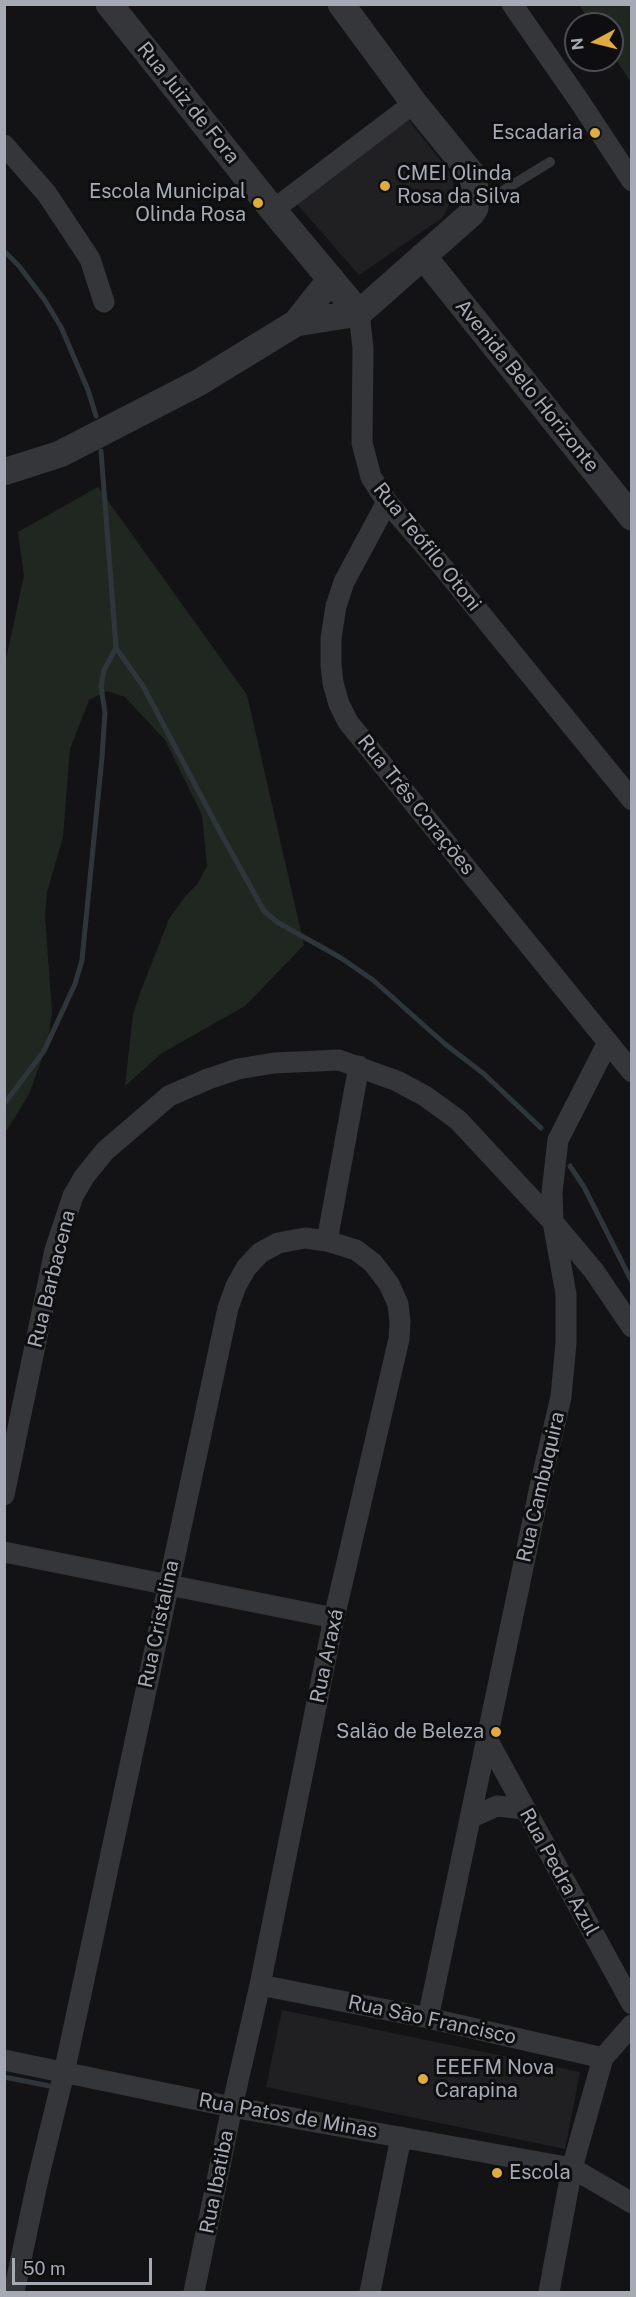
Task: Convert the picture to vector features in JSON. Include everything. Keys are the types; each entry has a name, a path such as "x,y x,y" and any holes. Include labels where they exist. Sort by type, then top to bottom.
{"street":[{"name":"Rua Juiz de Fora","path":"109,4 273,210 359,313"},
{"path":"296,323 359,313 470,213 476,192 471,173 414,103 340,4"},
{"path":"512,4 632,181"},
{"path":"273,210 414,103"},
{"path":"4,145 47,194 90,259 104,302"},
{"name":"Avenida Belo Horizonte","path":"423,256 632,517"},
{"path":"4,472 60,454 198,383 296,323 331,279 351,289 359,290 390,286"},
{"name":"Rua Teófilo Otoni","path":"359,313 363,348 362,443 371,477 387,502 630,793"},
{"name":"Rua Três Corações","path":"387,502 344,582 336,606 331,638 331,665 339,704 348,722 632,1072"},
{"name":"Rua Cambuquira","path":"428,2018 561,1397 566,1343 566,1294 553,1222 552,1192 558,1140 608,1042"},
{"name":"Rua Barbacena","path":"4,1495 7,1470 59,1237 73,1196 105,1151 169,1096 208,1079 238,1069 274,1063 349,1063"},
{"path":"327,1241 349,1063 397,1081 424,1096 458,1120 553,1222 594,1271 632,1328"},
{"name":"Rua Cristalina","path":"14,2292 64,2073 221,1333 236,1286 246,1268 260,1253 278,1244 305,1238 327,1241"},
{"name":"Rua Araxá","path":"232,2107 260,1985 334,1618 399,1340 398,1304 389,1284 373,1263 356,1250 327,1241"},
{"path":"4,1552 334,1618"},
{"name":"Rua Pedra Azul","path":"486,1739 632,2004"},
{"path":"470,1818 498,1806 525,1809"},
{"name":"Rua São Francisco","path":"260,1985 428,2018 603,2058"},
{"path":"549,2292 572,2168 603,2058 632,2025"},
{"name":"Rua Patos de Minas","path":"4,2060 232,2107 572,2168"},
{"name":"Rua Ibatiba","path":"194,2292 232,2107"},
{"path":"370,2292 401,2137"},
{"path":"572,2168 632,2204"}],"lane":[{"path":"470,213 550,162"}],"shaded area":[{"path":"579,5 631,5 631,82 624,72 624,12 584,12"},
{"name":"CMEI Olinda Rosa da Silva","path":"406,117 453,176 454,197 442,218 359,275 296,203"},
{"path":"98,487 247,695 304,945 245,1006 162,1053 125,1086 133,1014 142,988 169,919 198,883 207,866 202,815 165,740 125,697 107,691 89,700 70,749 63,837 47,892 45,916 52,1012 48,1042 29,1094 5,1133 4,668 24,576 18,532"},
{"name":"EEEFM Nova Carapina","path":"282,2010 580,2072 565,2149 266,2087"}],"waterway":[{"path":"4,251 19,266 44,299 61,327 88,390 96,416"},
{"path":"4,1104 44,1051 75,984 82,960 102,757 105,712 101,687 104,670 116,648 101,451"},
{"path":"116,648 143,686 264,911 277,922 341,958 373,980 445,1044 484,1074 541,1128"},
{"path":"570,1166 584,1187 632,1282"},
{"path":"4,2077 55,2087"}],"place":[{"name":"Escadaria","path":"595,133"},
{"name":"CMEI Olinda Rosa da Silva","path":"385,186"},
{"name":"Escola Municipal Olinda Rosa","path":"258,203"},
{"name":"Salão de Beleza","path":"496,1732"},
{"name":"EEEFM Nova Carapina","path":"423,2079"},
{"name":"Escola","path":"497,2173"}]}
